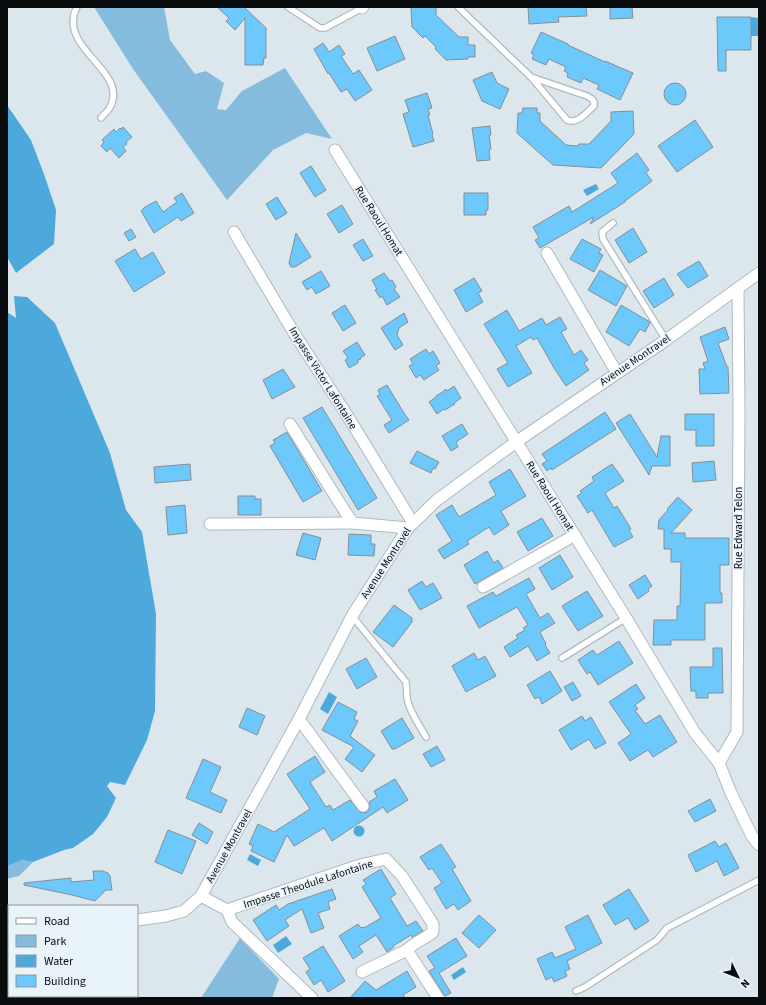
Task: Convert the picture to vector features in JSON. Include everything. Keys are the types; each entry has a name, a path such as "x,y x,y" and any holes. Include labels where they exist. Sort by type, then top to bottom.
{"street":[{"name":"Rue Raoul Homat","path":"335,150 575,535 695,733 719,763 731,793 752,836 759,845"},
{"name":"Impasse Victor Lafontaine","path":"234,232 294,333 347,415 410,525"},
{"path":"547,253 617,373"},
{"name":"Avenue Montravel","path":"138,920 166,916 184,911 201,896 299,719 352,616 410,525 437,500 516,442 666,340 759,273"},
{"name":"Rue Edward Telon","path":"719,763 737,732 738,288"},
{"path":"290,424 353,523"},
{"path":"210,524 353,523 410,525"},
{"path":"483,587 575,535"},
{"path":"299,719 363,806"},
{"name":"Impasse Theodule Lafontaine","path":"227,910 360,865 386,859 402,876 433,924 433,932 412,945 407,950 362,972"},
{"path":"201,896 227,910 232,922 312,998"},
{"path":"407,950 438,998"}],"lane":[{"path":"77,7 74,15 74,31 79,42 110,81 114,94 109,110 101,118"},
{"path":"288,7 323,29 362,7"},
{"path":"458,7 531,77 567,120 571,122 576,121 594,106 592,99 587,96 531,77"},
{"path":"613,223 602,232 603,239 666,340"},
{"path":"352,616 406,682 408,701 413,714 426,737"},
{"path":"562,658 626,618"},
{"path":"576,991 657,940 666,928 759,880"}],"green space":[{"path":"94,7 164,7 170,40 195,74 206,71 224,83 217,109 226,110 242,91 285,68 332,139 306,133 273,150 227,200 133,69"},
{"path":"22,860 33,862 19,876 7,879 7,866"},
{"path":"240,938 279,979 272,998 201,998"}],"water":[{"path":"751,17 759,18 759,36 751,36"},
{"path":"7,105 31,140 56,210 54,244 16,273 7,257"},
{"path":"596,184 599,189 587,196 583,190"},
{"path":"14,296 27,297 55,323 110,453 126,510 142,532 156,614 155,711 147,740 125,785 110,782 107,786 116,798 107,817 93,834 73,848 33,862 22,860 7,866 7,312 16,318"},
{"path":"329,692 337,697 328,714 320,709"},
{"path":"359,825 363,827 365,831 363,835 359,837 355,835 353,831 355,827"},
{"path":"250,854 261,860 258,866 247,860"},
{"path":"286,936 292,944 278,953 273,945"},
{"path":"463,967 466,972 454,980 451,975"}],"building":[{"path":"217,7 244,7 266,28 266,58 264,58 263,65 245,65 245,18 235,30 226,21 229,18"},
{"path":"411,7 436,7 436,15 459,37 468,37 468,45 475,45 475,57 468,57 468,59 446,60 425,36 423,38 412,27"},
{"path":"528,7 586,7 587,16 558,17 559,22 529,24"},
{"path":"610,7 632,7 633,18 610,19"},
{"path":"717,17 751,17 751,50 726,50 726,71 718,71"},
{"path":"541,32 605,62 633,73 620,100 597,89 599,85 583,78 581,83 567,77 568,73 564,71 566,67 549,59 546,65 532,59 534,55 531,53"},
{"path":"395,36 405,59 377,71 367,48"},
{"path":"323,43 329,52 339,45 345,54 341,56 353,74 359,70 372,90 355,101 347,89 341,92 329,73 328,74 314,49"},
{"path":"492,72 497,83 509,89 500,109 482,101 473,80"},
{"path":"675,83 683,86 686,94 683,102 675,105 667,102 664,94 667,86"},
{"path":"427,93 432,108 428,109 430,115 428,115 434,141 413,147 403,114 409,112 405,100"},
{"path":"523,108 537,108 537,113 540,113 540,121 566,145 578,146 579,144 589,144 611,121 611,112 633,111 634,134 601,168 553,165 517,133 518,113 522,113"},
{"path":"695,120 713,147 677,172 658,146"},
{"path":"490,126 490,160 477,161 472,128"},
{"path":"123,127 132,137 126,142 127,144 123,147 126,151 119,158 110,148 107,152 101,146 104,142 102,140 114,129 116,132"},
{"path":"637,153 649,170 646,173 652,181 625,202 590,224 594,217 540,248 535,240 539,238 533,227 569,206 572,212 618,183 611,173"},
{"path":"311,166 326,190 315,197 300,173"},
{"path":"182,193 194,213 181,221 178,217 154,233 141,211 156,201 163,212 177,202 174,198"},
{"path":"464,193 488,193 488,210 486,210 486,215 464,215"},
{"path":"277,197 287,213 276,220 266,204"},
{"path":"342,205 353,224 339,233 327,214"},
{"path":"633,228 647,252 629,263 615,240"},
{"path":"131,229 136,237 129,241 124,233"},
{"path":"296,233 311,257 295,267 291,267 289,263"},
{"path":"363,239 373,256 363,261 353,245"},
{"path":"582,239 601,249 599,253 603,255 594,272 570,259"},
{"path":"135,249 141,259 153,252 165,273 134,292 115,261"},
{"path":"699,261 708,276 688,288 677,274"},
{"path":"600,270 627,286 616,306 588,290"},
{"path":"321,271 330,286 316,294 312,287 307,290 302,282"},
{"path":"384,273 390,281 392,280 396,287 394,289 400,297 387,305 382,296 380,298 375,290 377,289 372,280"},
{"path":"474,278 482,291 478,293 483,302 466,312 454,290"},
{"path":"664,278 674,295 654,308 643,291"},
{"path":"345,305 356,323 343,331 332,313"},
{"path":"621,305 650,322 645,332 640,329 629,346 606,332"},
{"path":"507,310 519,331 542,318 546,325 560,317 567,329 561,332 574,355 581,350 588,360 584,363 589,370 566,386 537,338 533,340 531,337 516,346 532,373 508,387 497,369 508,363 484,324"},
{"path":"404,313 408,322 399,328 397,335 403,345 395,350 381,328"},
{"path":"725,327 729,339 718,343 728,367 729,393 700,394 699,369 705,369 703,363 708,361 700,337"},
{"path":"357,342 365,355 358,360 358,363 349,368 345,360 348,358 343,351"},
{"path":"426,349 429,354 433,351 440,363 436,366 439,370 424,380 420,375 416,378 409,366 413,364 410,359"},
{"path":"283,369 295,387 272,399 263,380"},
{"path":"387,385 409,420 389,433 384,425 392,420 377,396 380,395 378,390"},
{"path":"454,386 461,398 454,403 455,404 437,414 429,402 446,389 447,391"},
{"path":"322,407 377,498 358,510 303,418"},
{"path":"605,412 616,429 552,470 551,468 547,471 542,464 547,461 542,454"},
{"path":"630,414 657,457 661,436 670,436 670,466 652,466 649,475 616,423"},
{"path":"685,414 714,414 714,446 696,446 696,430 685,430"},
{"path":"462,424 468,434 456,442 458,447 451,451 442,436"},
{"path":"287,432 322,491 303,502 270,446 275,443 273,440"},
{"path":"417,451 439,462 435,469 433,468 431,473 410,463"},
{"path":"714,461 716,480 693,482 692,463"},
{"path":"190,464 191,480 155,483 154,467"},
{"path":"612,464 624,481 605,493 614,508 617,506 631,529 629,530 633,537 614,547 592,510 588,513 577,496 582,493 580,491 594,481 592,477"},
{"path":"510,469 526,496 501,511 509,525 494,535 489,527 467,541 469,544 444,559 438,550 452,541 436,515 452,505 459,517 496,495 489,482"},
{"path":"238,496 255,496 255,499 261,499 261,515 238,515"},
{"path":"678,497 692,510 671,533 685,533 685,538 729,538 729,565 720,565 720,593 722,593 722,603 705,603 705,640 671,640 671,645 653,645 654,620 677,620 677,606 680,606 681,562 671,562 671,549 664,549 664,529 658,529 659,520"},
{"path":"185,505 187,533 168,535 166,507"},
{"path":"542,518 553,536 528,551 517,532"},
{"path":"303,533 321,538 315,560 296,555"},
{"path":"349,534 371,535 371,544 375,544 374,556 348,555"},
{"path":"487,551 494,563 498,560 503,568 475,584 464,565"},
{"path":"560,555 573,577 552,590 539,568"},
{"path":"645,575 652,586 648,589 649,591 638,599 629,585"},
{"path":"529,578 535,589 526,594 540,618 548,613 555,623 540,632 550,653 537,661 528,646 510,657 504,647 518,638 516,635 525,630 523,628 528,625 517,607 479,628 467,606 493,592 496,596"},
{"path":"422,581 426,587 433,583 442,598 420,610 408,590"},
{"path":"587,591 603,616 578,631 562,606"},
{"path":"394,605 412,618 412,622 393,647 373,632"},
{"path":"619,641 633,663 598,685 590,672 587,674 578,660 593,650 597,655"},
{"path":"713,648 722,648 723,693 708,693 708,698 696,698 696,691 691,691 690,667 713,667"},
{"path":"474,653 478,660 485,656 496,676 466,692 452,666"},
{"path":"366,658 377,677 357,689 346,669"},
{"path":"550,671 562,691 542,704 539,697 535,699 527,685"},
{"path":"573,682 581,696 572,701 564,687"},
{"path":"636,684 645,698 635,705 638,709 635,710 645,724 660,715 677,742 653,757 648,750 630,761 618,743 631,734 609,702"},
{"path":"338,702 357,712 354,719 358,721 350,736 375,755 362,772 345,759 354,747 322,730"},
{"path":"247,708 265,716 257,735 239,727"},
{"path":"582,716 585,721 591,717 606,743 595,749 589,739 571,750 559,730"},
{"path":"402,718 414,738 395,749 392,749 381,731"},
{"path":"437,746 445,760 431,767 423,754"},
{"path":"315,756 325,772 310,782 326,807 330,805 333,810 350,800 360,812 367,812 370,808 369,802 377,797 374,791 395,779 408,800 387,813 383,807 332,841 324,828 294,846 287,835 274,862 251,851 253,846 249,844 258,824 274,832 310,809 287,774"},
{"path":"203,759 221,767 210,792 227,800 221,813 186,798"},
{"path":"710,799 716,811 695,822 688,811"},
{"path":"199,823 213,832 207,844 192,835"},
{"path":"168,830 196,841 182,874 155,862"},
{"path":"715,841 719,847 726,843 739,868 724,876 717,861 696,872 688,855"},
{"path":"441,844 456,867 452,869 471,901 458,910 454,904 446,909 434,888 442,883 432,868 429,870 420,857"},
{"path":"381,869 396,894 390,898 407,926 416,921 423,931 412,937 411,935 393,946 394,947 387,952 376,935 359,946 363,952 353,959 339,936 358,924 361,928 364,928 381,918 362,887 366,884 363,880"},
{"path":"93,871 103,871 108,873 110,876 112,890 106,890 95,901 24,885 24,883 71,878 71,882 94,880"},
{"path":"332,889 336,899 328,902 330,909 318,913 324,928 311,933 302,909 285,920 289,926 267,941 253,920 276,905 279,910 288,904"},
{"path":"629,889 649,921 635,930 628,918 615,925 603,905"},
{"path":"479,915 496,930 479,948 462,933"},
{"path":"588,915 602,943 567,961 570,969 565,971 567,976 554,982 552,977 546,980 537,959 552,952 555,958 576,949 565,927"},
{"path":"456,938 467,956 439,973 451,993 445,996 429,971 435,968 427,956"},
{"path":"323,946 345,981 328,992 321,980 314,985 306,972 310,969 303,958"},
{"path":"407,971 416,987 403,995 405,998 350,998 365,981 376,990"}]}
